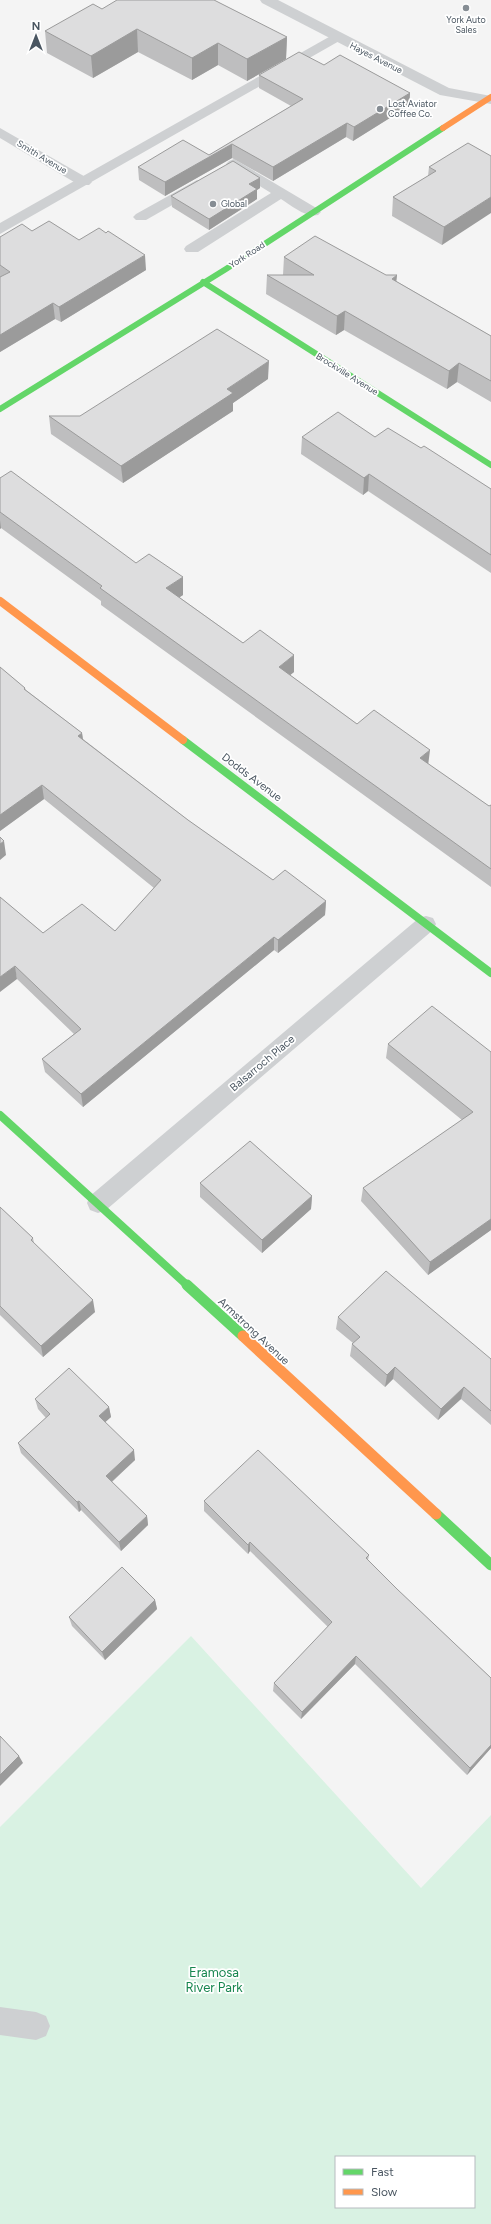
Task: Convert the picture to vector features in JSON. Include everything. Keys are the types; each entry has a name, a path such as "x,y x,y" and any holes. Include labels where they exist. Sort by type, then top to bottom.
{"street":[{"name":"Hayes Avenue","path":"267,0 445,92 490,99"},
{"path":"0,229 336,37"},
{"name":"York Road","path":"0,409 203,282 490,99"},
{"name":"Smith Avenue","path":"0,132 84,182"},
{"path":"141,217 233,164 313,212"},
{"path":"192,249 281,193"},
{"name":"Brockville Avenue","path":"203,282 491,465"},
{"name":"Dodds Avenue","path":"0,601 491,972"},
{"name":"Balsarroch Place","path":"98,1203 426,924"},
{"name":"Armstrong Avenue","path":"0,1116 98,1203 491,1565"},
{"path":"0,2021 36,2026"}],"green space":[{"name":"Eramosa River Park","path":"191,1636 421,1888 491,1815 491,2224 0,2224 0,1827"}],"building":[{"path":"117,0 214,0 287,37 247,59 218,43 192,58 137,29 91,56 45,31 93,4 102,9"},
{"path":"299,52 324,65 340,55 410,93 354,127 347,123 273,167 232,144 165,182 138,167 183,140 209,155 303,99 259,75"},
{"path":"468,143 491,156 491,197 444,227 393,197 436,171 429,167"},
{"path":"233,161 260,178 249,184 257,189 209,219 171,196"},
{"path":"49,221 79,240 99,228 106,233 108,231 145,255 59,307 53,303 0,335 0,277 10,272 0,265 0,237 22,224 32,231"},
{"path":"315,236 386,275 397,275 392,279 491,336 491,381 459,363 449,371 345,311 337,316 267,275 314,275 284,257"},
{"path":"217,329 269,361 227,389 233,393 121,466 49,416 80,416"},
{"path":"338,412 375,437 388,428 421,448 424,446 491,489 491,555 369,474 364,478 302,437"},
{"path":"11,471 136,563 149,554 183,577 166,588 243,643 260,630 294,655 279,667 357,724 374,710 430,750 420,758 489,806 491,805 491,869 100,588 102,586 0,512 0,478"},
{"path":"0,667 25,688 24,689 82,733 78,736 188,820 273,880 285,870 326,901 278,940 274,937 81,1094 42,1059 81,1029 15,966 0,977 0,897 43,933 82,904 115,931 161,880 42,785 0,815"},
{"path":"0,837 4,841 0,844"},
{"path":"432,1006 491,1052 491,1219 430,1262 363,1188 473,1112 388,1044"},
{"path":"250,1141 312,1196 262,1240 200,1183"},
{"path":"0,1207 33,1238 31,1240 93,1300 41,1346 0,1306"},
{"path":"386,1271 491,1359 491,1411 464,1387 441,1409 395,1367 387,1375 352,1344 360,1337 338,1317"},
{"path":"69,1368 109,1407 99,1416 134,1450 106,1476 147,1516 119,1542 79,1501 77,1502 18,1443 50,1414 35,1399"},
{"path":"258,1450 369,1555 366,1558 491,1678 491,1745 470,1768 356,1656 302,1712 274,1683 332,1622 250,1542 248,1545 204,1501"},
{"path":"122,1567 155,1600 102,1652 69,1617"},
{"path":"0,1736 19,1756 0,1775"}],"traffic: fast":[{"path":"0,409 226,269 443,128"},
{"path":"203,282 491,465"},
{"path":"183,740 491,973"},
{"path":"0,1115 243,1336"},
{"path":"436,1514 491,1565"}],"traffic: slow":[{"path":"443,128 491,97"},
{"path":"0,601 183,740"},
{"path":"243,1336 436,1514"}],"place":[{"name":"York Auto Sales","path":"466,8"},
{"name":"Lost Aviator Coffee Co.","path":"380,109"},
{"name":"Global","path":"213,204"}]}
